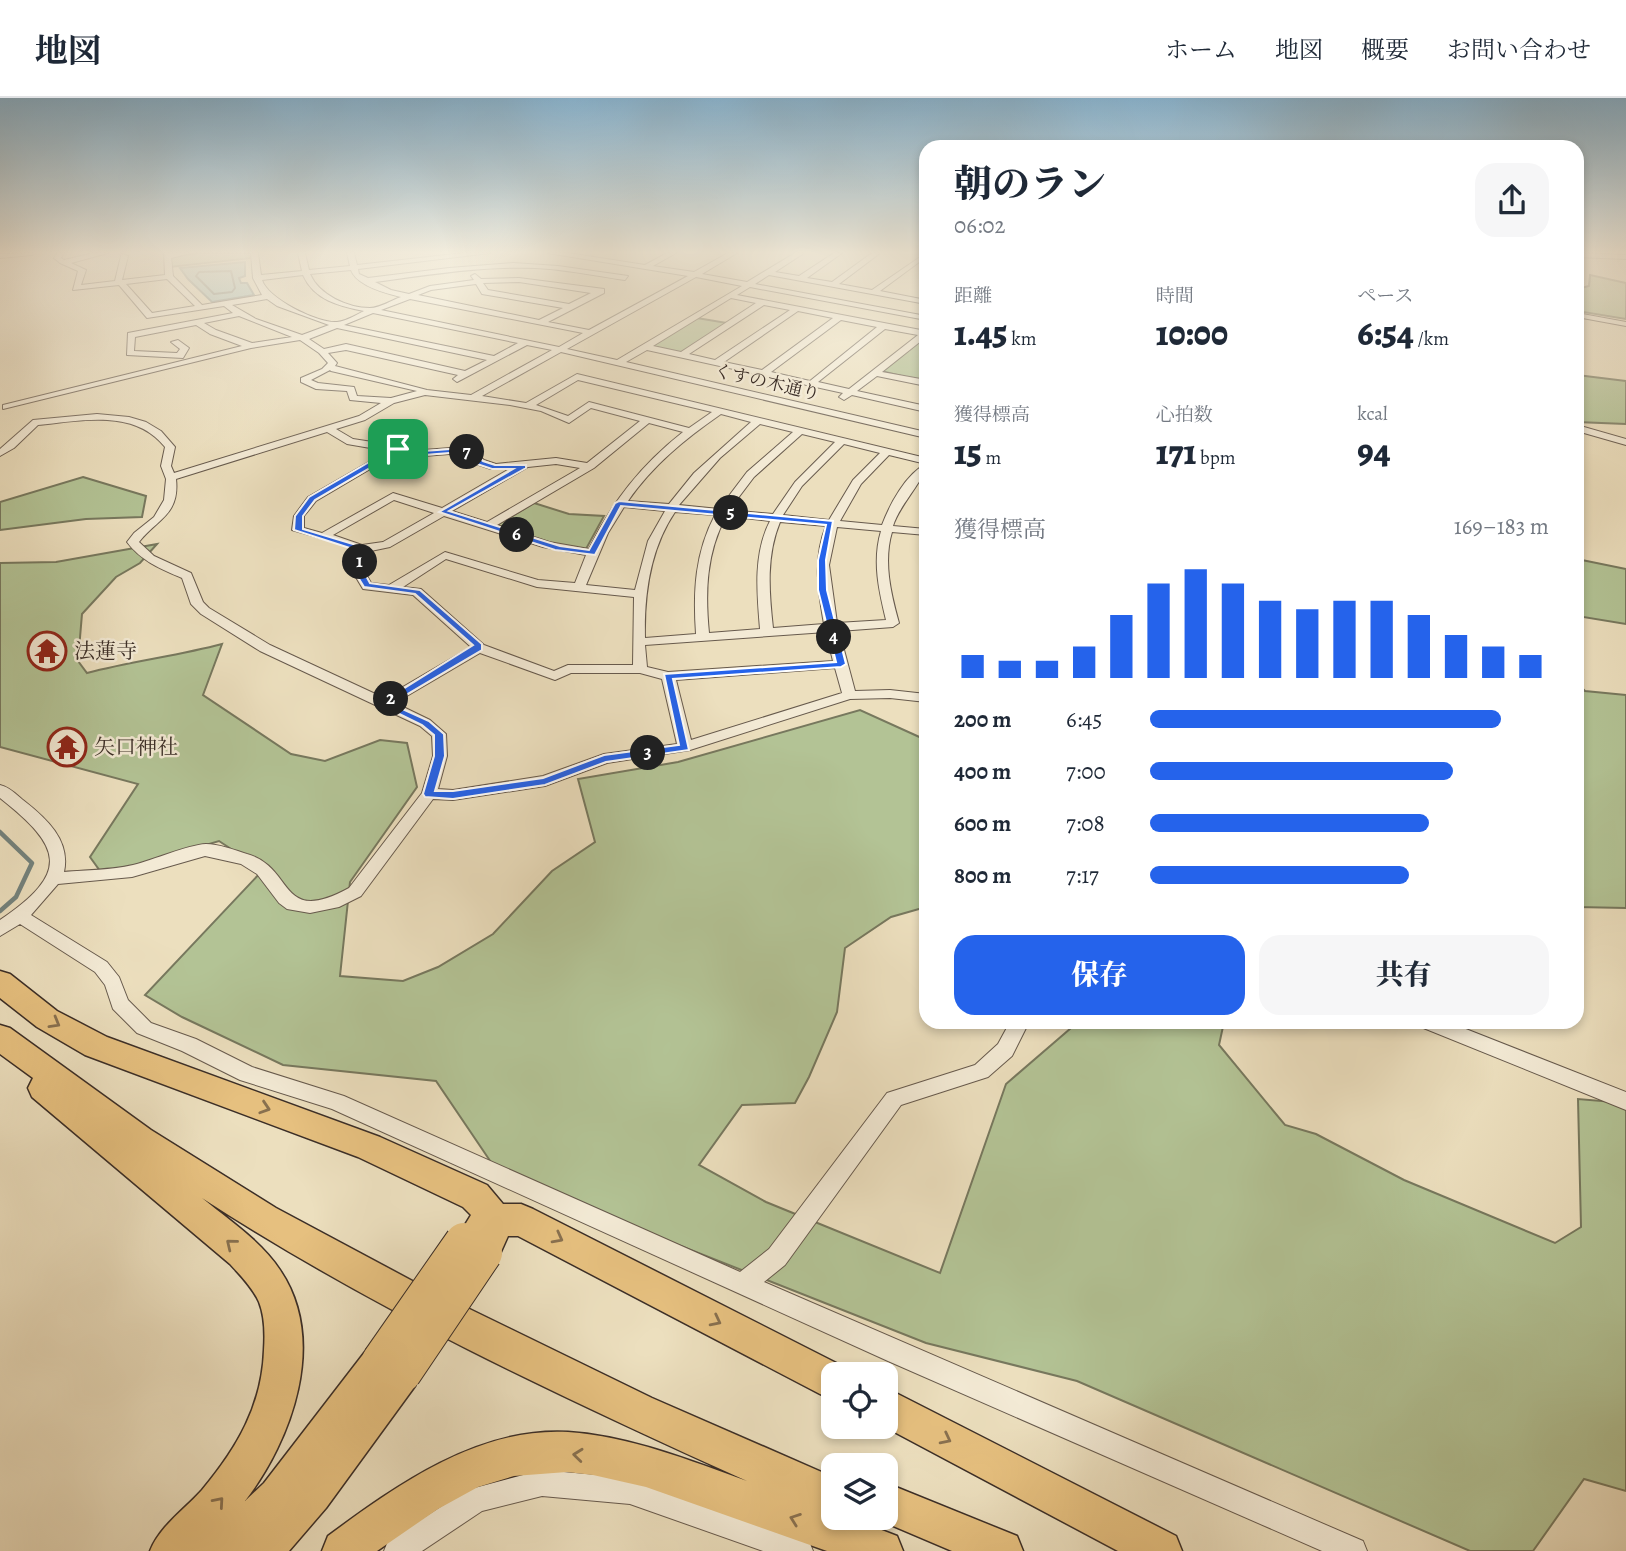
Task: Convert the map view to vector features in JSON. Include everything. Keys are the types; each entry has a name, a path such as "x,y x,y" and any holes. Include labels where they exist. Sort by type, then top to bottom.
{"highway":[{"path":"0,982 47,1019 96,1046 369,1147 475,1196 488,1208 481,1238 391,1367 312,1494 261,1551"},
{"path":"0,1023 36,1052 278,1208 414,1284 647,1399 821,1476"},
{"path":"0,1037 140,1140 264,1219 405,1297 638,1412 821,1493"},
{"path":"0,1053 242,1252 275,1295 282,1320 283,1350 282,1379 273,1413 255,1451 230,1488 200,1524 171,1551"},
{"path":"481,1238 521,1220 536,1226 821,1375"},
{"path":"223,1551 278,1497 391,1367"},
{"path":"898,1414 1161,1551"},
{"path":"343,1551 421,1495 469,1471 516,1456 561,1453 608,1458 663,1472 882,1551"},
{"path":"898,1508 1002,1551"},
{"path":"898,1524 962,1551"}],"street":[{"path":"188,339 175,342 186,348 180,356 130,353 131,335 203,321"},
{"path":"252,321 306,337 325,351 333,363 331,368"},
{"path":"322,321 495,359"},
{"path":"3,406 251,346 306,337 347,321"},
{"name":"くすの木通り","path":"419,321 566,351 919,433"},
{"path":"535,321 593,333"},
{"path":"490,398 616,321"},
{"path":"474,397 620,321"},
{"path":"619,363 690,321"},
{"path":"682,355 734,321"},
{"path":"716,363 779,321"},
{"path":"764,373 835,321"},
{"path":"858,321 919,332"},
{"path":"1609,321 1626,324"},
{"path":"197,322 213,332 251,346"},
{"path":"811,384 883,326"},
{"path":"201,335 213,332"},
{"path":"826,411 919,338"},
{"path":"526,343 429,392 391,401 353,398 351,389 316,386 304,380 331,368 429,392 490,398 544,409 569,420 589,405 691,431"},
{"path":"325,351 346,347 466,374"},
{"path":"647,347 919,408"},
{"path":"876,373 919,382"},
{"path":"527,406 577,377 919,459"},
{"path":"173,477 368,415 391,401"},
{"path":"3,406 16,413"},
{"path":"579,588 592,553 619,503 657,458 720,411"},
{"path":"0,453 12,448 32,421 114,418 143,424 158,432 170,447 166,466 173,477 171,495 164,512 138,534 133,542 136,548 164,566 187,576 197,604 265,648 425,723 439,734 440,756 429,794 355,892 339,901 310,907 293,905 285,899 263,870 246,859 205,850 132,871 52,879"},
{"path":"488,526 590,466 611,451 628,432 648,421"},
{"path":"640,669 640,594 653,545 671,508 698,472 758,421"},
{"path":"327,428 349,442 424,453 463,450 480,463 495,467 556,461 590,466"},
{"path":"703,636 702,571 707,549 722,513 750,475 800,430"},
{"path":"1584,430 1626,442"},
{"path":"767,632 762,568 770,533 786,499 808,472 842,441"},
{"path":"398,449 312,499 299,516 298,530 360,549 386,545 523,466"},
{"path":"849,695 823,590 822,560 830,523 840,503 860,476 886,452"},
{"path":"639,642 893,623 882,587 881,553 885,528 894,506 919,474"},
{"path":"324,536 393,496 558,548 592,553"},
{"path":"619,503 919,531"},
{"path":"360,549 360,574 367,586 394,587 417,592 479,648 555,676 568,669 640,669 668,676 841,664"},
{"path":"394,587 445,555 520,579 640,594"},
{"path":"384,704 479,648"},
{"path":"668,676 685,747"},
{"path":"429,794 453,795 545,781 604,759 685,747 849,695 890,694 919,697"},
{"path":"0,790 46,831 55,845 58,861 46,890 20,916 0,929"},
{"path":"20,916 101,967 113,982 120,1003 144,1028 189,1045 247,1074 338,1102 743,1284 1353,1551"},
{"path":"743,1284 777,1257 894,1099 981,1071 1005,1051 1016,1029"},
{"path":"1446,1029 1626,1101"},
{"path":"398,1551 476,1499 542,1483 630,1491 799,1551"}],"green space":[{"path":"692,321 727,323 680,353 651,346"},
{"path":"919,341 919,380 881,371"},
{"path":"1584,376 1626,381 1626,424 1584,422"},
{"path":"83,477 146,496 142,517 86,519 0,530 0,502"},
{"path":"534,503 569,514 604,516 586,549 561,546 497,525"},
{"path":"157,544 140,563 116,577 82,614 78,661 87,673 222,644 203,695 291,754 325,761 380,740 407,743 417,787 350,882 340,976 403,981 438,967 493,934 552,871 595,842 578,779 678,762 860,710 919,737 919,909 891,917 845,948 837,1012 795,1103 742,1105 699,1165 766,1202 940,1273 1006,1084 1070,1029 1222,1029 1219,1045 1285,1125 1316,1134 1404,1180 1555,1243 1581,1227 1578,1099 1626,1103 1626,1491 1584,1479 1533,1551 1470,1551 1077,1381 926,1343 499,1174 436,1081 283,1065 182,1017 145,995 263,870 219,841 103,875 90,857 138,784 0,747 0,563 56,562"},
{"path":"1584,560 1626,569 1626,624 1584,617"},
{"path":"1584,690 1626,695 1626,908 1584,907"}],"waterway":[{"path":"0,832 32,863 16,897 0,911"}],"place":[{"name":"法蓮寺","path":"47,651"},
{"name":"矢口神社","path":"67,747"}],"route":[{"path":"398,449 424,453 463,450 480,463 495,467 523,466 443,512 558,548 592,553 619,503 830,523 822,560 823,590 841,664 668,676 685,747 604,759 545,781 453,795 429,794 440,756 439,734 425,723 384,704 479,648 478,644 417,592 394,587 367,586 360,574 360,549 353,544 298,530 299,516 312,499 398,449"}]}
